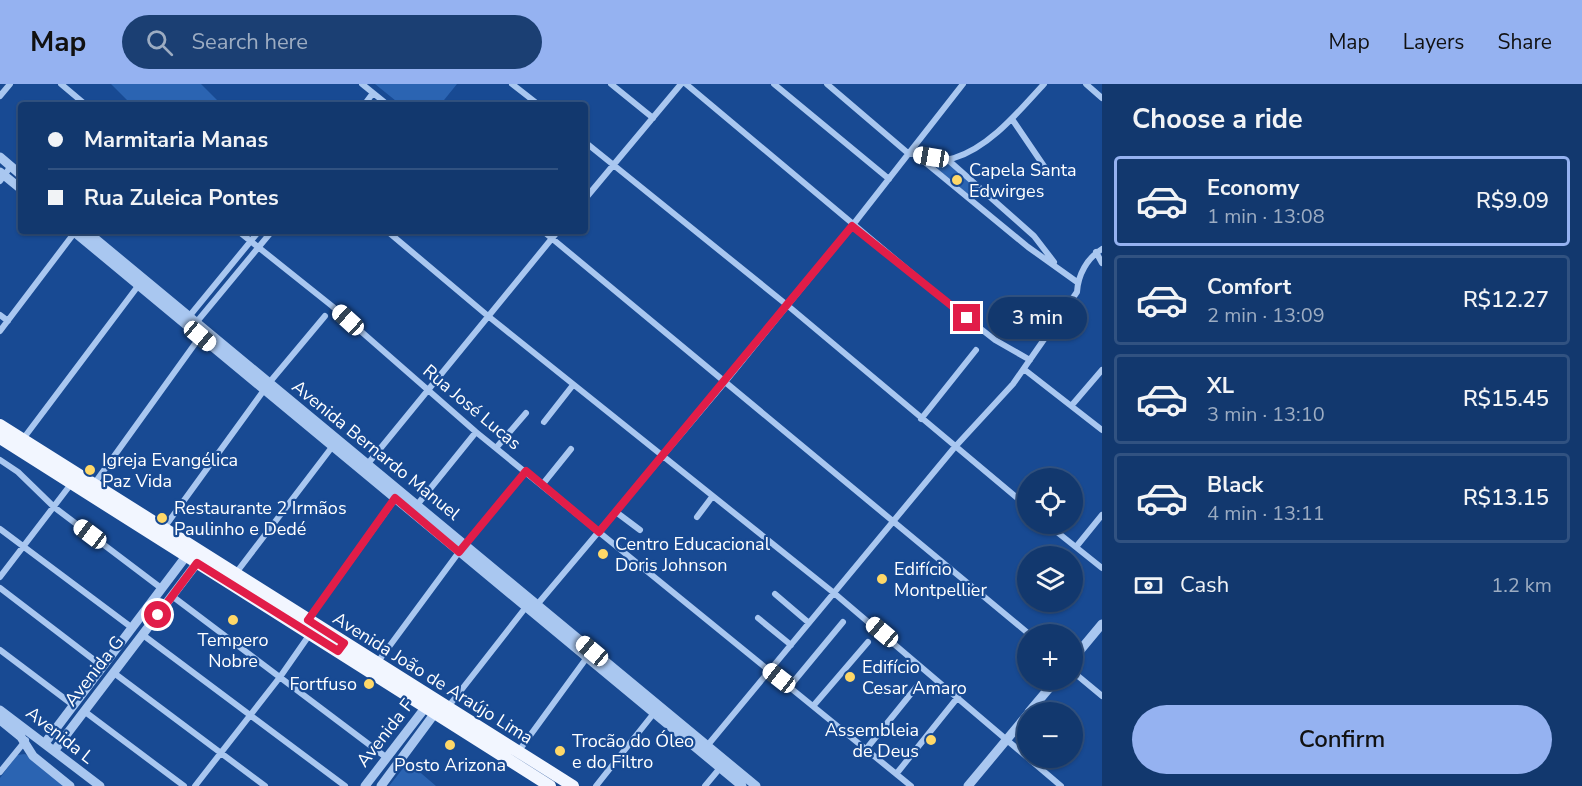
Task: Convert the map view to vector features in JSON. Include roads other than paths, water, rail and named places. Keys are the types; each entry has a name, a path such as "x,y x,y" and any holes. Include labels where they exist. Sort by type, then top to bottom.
{"main road":[{"name":"Avenida João de Araújo Lima","path":"0,425 164,529 195,555 236,574 308,620 320,636"},
{"name":"Avenida João de Araújo Lima","path":"0,438 195,555 320,636 377,663 437,709 573,786"},
{"name":"Avenida João de Araújo Lima","path":"341,647 550,786"}],"street":[{"path":"0,96 10,84"},
{"path":"61,84 81,102"},
{"path":"362,84 384,102"},
{"path":"512,84 535,102"},
{"path":"611,84 653,118"},
{"path":"588,195 681,84"},
{"path":"686,84 852,226 995,340 1030,360"},
{"path":"774,84 889,179"},
{"path":"827,84 1028,247 1077,282"},
{"path":"437,709 524,607 538,606 663,458 889,179 912,154 963,84"},
{"path":"912,154 946,159 956,158 987,140 1012,119 1044,84"},
{"path":"1086,84 1102,98"},
{"path":"366,102 374,93"},
{"path":"1012,119 1050,175"},
{"path":"588,144 787,305 954,448 1017,498"},
{"path":"0,157 18,172"},
{"path":"946,159 1034,236 1057,267"},
{"path":"11,166 1,176 18,187"},
{"path":"13,183 18,177"},
{"path":"0,331 73,234"},
{"name":"Avenida Bernardo Manuel","path":"77,234 121,266 365,468 395,498 538,606 654,713 707,746 756,786"},
{"name":"Avenida Bernardo Manuel","path":"90,234 138,286 190,323"},
{"name":"Rua José Lucas","path":"242,234 332,306 476,432 911,786"},
{"path":"190,323 257,234"},
{"path":"190,323 270,234"},
{"path":"391,234 663,458 834,593 1061,786"},
{"path":"547,234 1017,624"},
{"path":"365,468 555,234"},
{"path":"1099,250 1102,263"},
{"path":"707,746 954,448 1025,370 1077,292 1077,282 1099,250"},
{"path":"22,439 138,286"},
{"path":"0,315 8,321"},
{"path":"164,529 266,386 325,316"},
{"path":"94,484 202,334"},
{"path":"921,419 976,350"},
{"path":"1072,405 1102,369"},
{"path":"1025,370 1102,430"},
{"path":"544,422 573,385"},
{"path":"496,448 526,413"},
{"name":"Avenida Bernardo Manuel","path":"309,422 332,447 417,505 524,607 589,654 673,723 742,786"},
{"path":"417,505 476,432"},
{"path":"236,574 332,447"},
{"path":"542,485 571,449"},
{"path":"0,460 18,472 54,507 162,588"},
{"path":"377,663 462,548 526,471"},
{"path":"0,577 72,483"},
{"path":"697,517 712,497"},
{"path":"308,620 395,498"},
{"path":"616,512 640,530"},
{"path":"1077,546 1102,515"},
{"path":"0,528 131,627"},
{"path":"1060,534 1075,546"},
{"path":"1083,553 1102,568"},
{"name":"Avenida G","path":"45,743 162,588 195,555"},
{"name":"Avenida G","path":"54,751 172,596 195,555"},
{"path":"0,588 102,666"},
{"path":"775,594 809,623"},
{"path":"172,596 387,758"},
{"path":"758,618 791,645"},
{"path":"789,686 843,622"},
{"path":"1083,647 1102,624"},
{"path":"143,634 345,786"},
{"path":"195,786 280,677 320,636"},
{"path":"814,705 868,642"},
{"path":"0,650 73,705"},
{"path":"517,753 589,654"},
{"path":"114,673 265,786"},
{"path":"1083,680 1102,696"},
{"path":"867,748 918,685"},
{"path":"1037,702 1048,690"},
{"path":"897,773 958,697"},
{"name":"Avenida F","path":"365,786 387,758 437,709"},
{"name":"Avenida F","path":"381,786 437,709"},
{"name":"Avenida L","path":"0,710 97,785"},
{"path":"84,711 184,786"},
{"path":"596,786 654,713"},
{"name":"Avenida L","path":"0,720 18,733 33,756 70,786"},
{"path":"968,786 1017,726"},
{"path":"0,772 32,734"},
{"path":"705,786 720,768"}],"place":[{"name":"Capela Santa Edwirges","path":"957,180"},
{"name":"Igreja Evangélica Paz Vida","path":"90,470"},
{"name":"Restaurante 2 Irmãos Paulinho e Dedé","path":"162,518"},
{"name":"Centro Educacional Doris Johnson","path":"603,554"},
{"name":"Edifício Montpellier","path":"882,579"},
{"name":"Tempero Nobre","path":"233,620"},
{"name":"Edifício Cesar Amaro","path":"850,677"},
{"name":"Fortfuso","path":"369,684"},
{"name":"Assembleia de Deus","path":"931,740"},
{"name":"Posto Arizona","path":"450,745"},
{"name":"Trocão do Óleo e do Filtro","path":"560,751"}]}
